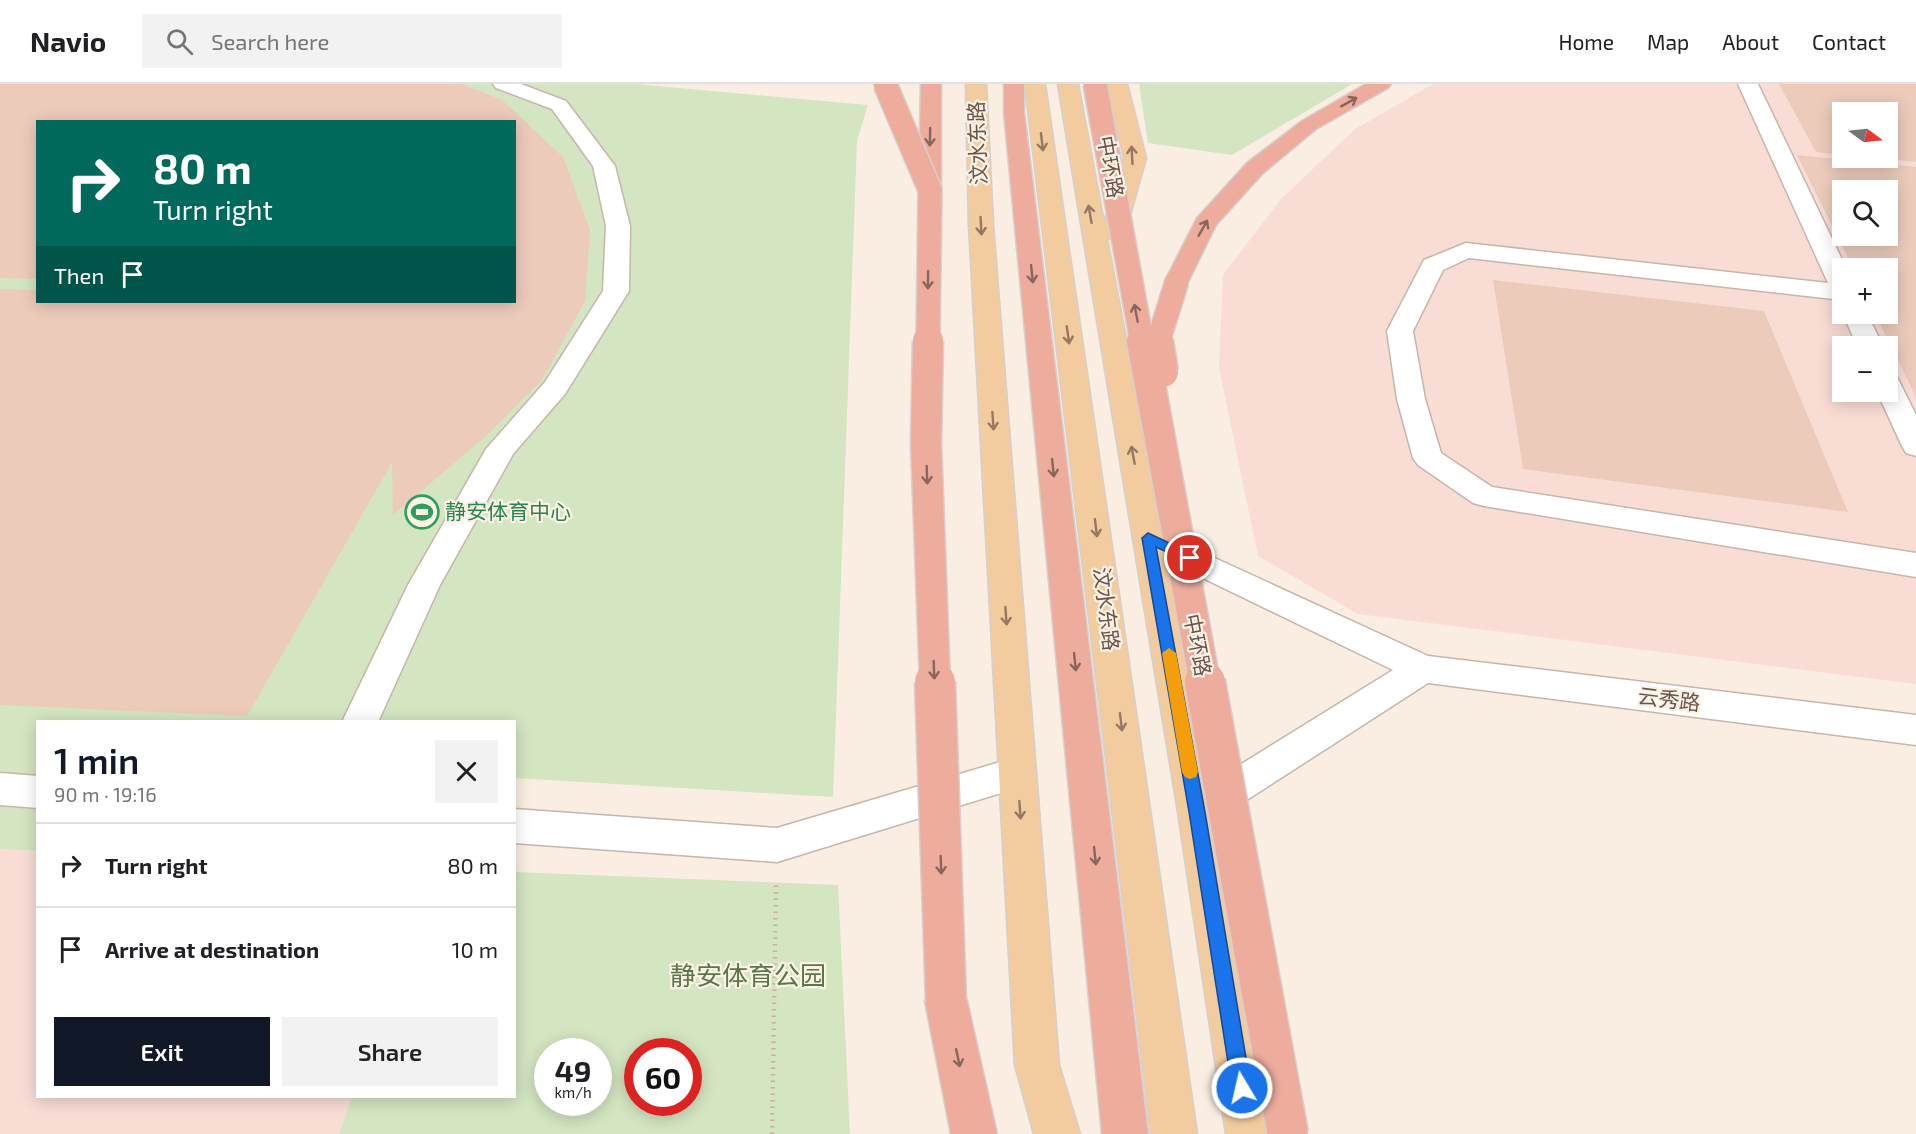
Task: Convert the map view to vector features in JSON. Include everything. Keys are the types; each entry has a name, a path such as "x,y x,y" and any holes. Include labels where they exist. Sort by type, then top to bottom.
{"highway":[{"path":"885,84 930,190"},
{"path":"931,84 926,443 946,1001 974,1134"},
{"path":"1014,84 1014,112 1125,1134"},
{"name":"中环路","path":"1095,84 1288,1134"},
{"path":"1309,1134 1158,342 1177,281 1205,223 1255,168 1309,125 1381,84"}],"main road":[{"name":"汶水东路","path":"976,84 981,225 1037,1065 1057,1134"},
{"name":"汶水东路","path":"1035,84 1174,1134"},
{"path":"1068,84 1197,812 1249,1134"},
{"path":"1101,272 1135,158 1117,84"}],"street":[{"path":"361,720 424,585 501,449 555,388 616,291 618,226 604,166 559,105 502,84"},
{"path":"1748,84 1832,265"},
{"path":"1832,291 1466,250 1433,264 1400,331 1411,399 1428,458 1484,496 1916,565"},
{"path":"1896,402 1916,446"},
{"name":"云秀路","path":"1148,538 1423,669 1916,730"},
{"path":"1197,812 1423,669"},
{"path":"516,826 777,845 1017,773"},
{"path":"0,789 36,792"}],"path":[{"path":"772,1134 777,845"}],"shaded area":[{"path":"1433,84 1916,84 1916,684 1358,614 1258,556 1219,368 1223,275 1281,199 1355,129"},
{"path":"0,849 36,851 36,1098 352,1098 339,1134 0,1134"}],"green space":[{"name":"静安体育中心","path":"0,84 635,84 868,105 857,141 833,797 516,778 516,720 36,720 36,851 0,849"},
{"path":"1139,84 1352,84 1232,155 1148,143"},
{"name":"静安体育公园","path":"516,872 838,885 850,1134 339,1134 352,1098 516,1098"}],"building":[{"path":"0,84 462,84 502,100 563,157 590,230 585,301 542,380 485,437 393,515 392,462 247,716 0,705 0,289 36,290 36,303 516,303 516,120 36,120 36,279 0,278"},
{"path":"1779,84 1916,84 1916,162 1898,160 1898,102 1832,102 1832,154 1816,152"},
{"path":"1797,155 1832,159 1832,168 1898,168 1898,165 1916,167 1916,397 1898,361 1898,336 1886,336 1880,324 1898,324 1898,258 1848,258 1842,246 1898,246 1898,180 1832,180 1832,226"},
{"path":"1493,280 1764,311 1848,512 1523,469"}],"slow traffic":[{"path":"1169,653 1190,772"}],"place":[{"name":"静安体育中心","path":"422,512"}],"route":[{"path":"1190,558 1148,538 1197,812 1242,1088"}]}
